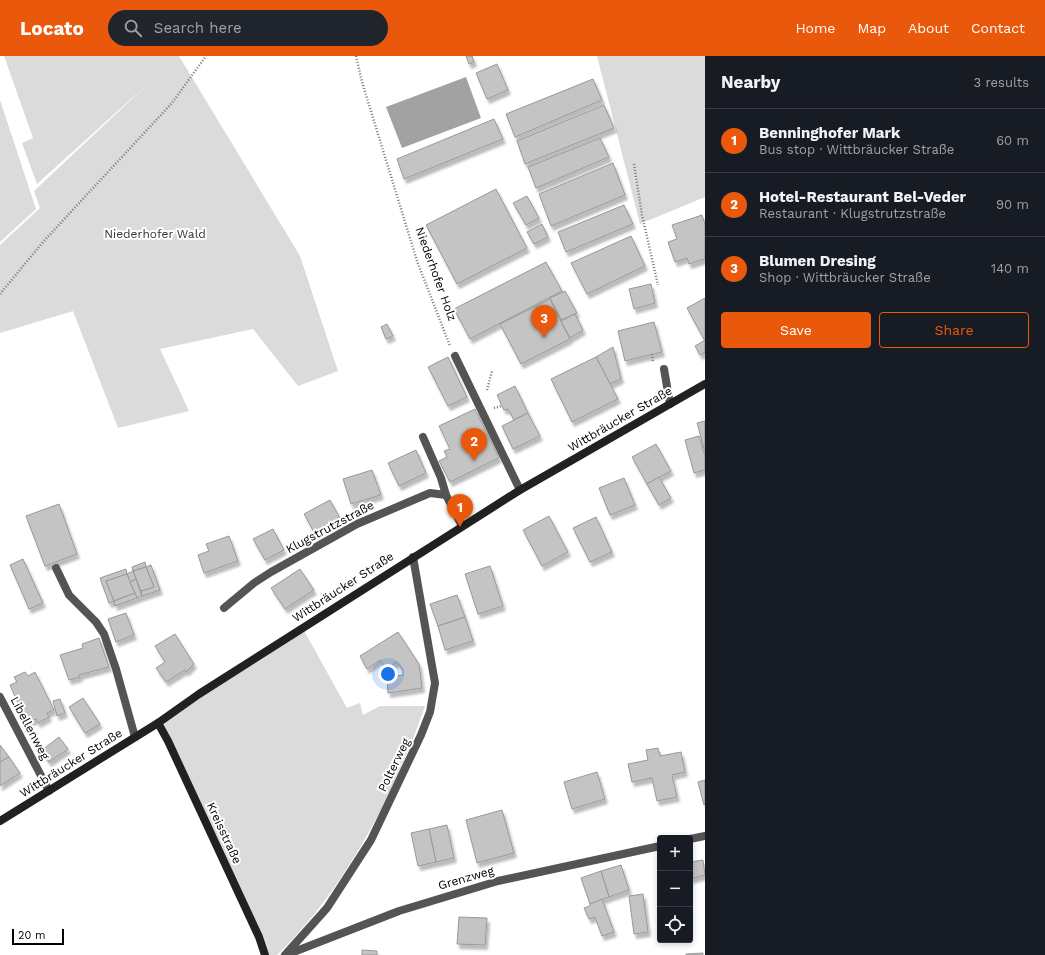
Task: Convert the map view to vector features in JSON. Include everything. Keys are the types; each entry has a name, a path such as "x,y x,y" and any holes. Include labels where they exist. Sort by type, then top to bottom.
{"main road":[{"name":"Wittbräucker Straße","path":"0,821 158,723 199,694 413,556 520,490 705,384"},
{"name":"Kreisstraße","path":"158,723 256,930 265,955"}],"street":[{"path":"455,356 520,490"},
{"path":"664,369 670,404"},
{"path":"423,437 441,478 446,495 462,526"},
{"name":"Klugstrutzstraße","path":"224,608 266,576 357,524 430,493 446,495"},
{"name":"Polterweg","path":"285,955 327,908 371,840 421,735 430,712 435,683 413,556"},
{"path":"56,568 72,599 96,622 104,634 116,669 135,737"},
{"name":"Libellenweg","path":"0,697 49,791"},
{"path":"693,838 705,836"},
{"name":"Grenzweg","path":"285,955 399,911 498,881 657,847"}],"path":[{"path":"0,294 43,242 172,103 206,56"},
{"name":"Niederhofer Holz","path":"356,56 364,89 417,261 455,356"},
{"path":"634,164 642,215 658,285"},
{"path":"488,393 486,388 492,371"},
{"path":"491,408 502,406"}],"green space":[{"name":"Niederhofer Wald","path":"4,56 179,56 300,256 338,371 298,386 253,329 160,349 189,411 118,428 73,311 0,333 0,245 40,208 34,191 152,80 37,184 22,143 33,138"},
{"path":"597,56 705,56 705,197 640,224"},
{"path":"0,100 36,209 0,242"},
{"path":"302,627 347,708 360,703 363,715 380,706 425,706 399,773 383,806 345,871 324,901 277,955 265,955 158,723"}],"shaded area":[{"path":"466,77 481,118 402,148 386,107"}],"building":[{"path":"466,56 472,56 474,62 469,64"},
{"path":"497,64 508,90 487,99 476,73"},
{"path":"593,79 602,100 515,137 506,114"},
{"path":"604,105 614,128 525,164 517,141"},
{"path":"494,119 503,139 404,179 397,159"},
{"path":"600,138 609,157 536,188 528,167"},
{"path":"613,163 625,195 551,226 539,194"},
{"path":"496,189 527,248 457,284 426,225"},
{"path":"527,196 539,218 526,225 513,203"},
{"path":"624,205 633,224 566,252 558,232"},
{"path":"702,215 705,224 705,259 689,264 687,258 675,262 668,242 677,239 672,225"},
{"path":"542,224 548,237 534,244 527,232"},
{"path":"631,236 645,266 587,294 571,263"},
{"path":"546,262 562,291 470,339 454,309"},
{"path":"651,284 655,303 634,309 629,289"},
{"path":"565,291 577,313 561,320 550,298"},
{"path":"705,298 705,341 687,308"},
{"path":"550,299 570,339 521,364 500,324"},
{"path":"575,314 583,330 570,338 561,321"},
{"path":"654,322 662,352 625,361 618,331"},
{"path":"387,324 393,336 386,339 381,327"},
{"path":"705,340 705,352 700,355 695,346"},
{"path":"613,347 621,379 610,384 596,357"},
{"path":"448,357 467,397 448,406 428,367"},
{"path":"596,357 618,399 572,422 551,379"},
{"path":"515,386 528,413 514,420 508,409 504,410 497,395"},
{"path":"475,409 499,458 450,482 439,461 447,457 444,451 450,449 439,426"},
{"path":"528,413 540,436 513,449 502,426"},
{"path":"705,421 705,452 697,423"},
{"path":"699,436 705,456 705,470 694,473 685,440"},
{"path":"656,444 671,471 647,484 632,457"},
{"path":"416,450 426,473 399,486 388,463"},
{"path":"372,470 381,495 351,504 343,479"},
{"path":"659,477 671,498 659,505 647,484"},
{"path":"624,478 635,505 610,515 599,488"},
{"path":"330,500 341,520 315,534 304,514"},
{"path":"59,504 77,554 45,566 26,516"},
{"path":"549,516 568,552 542,566 523,530"},
{"path":"596,517 612,552 590,562 573,528"},
{"path":"273,529 284,550 265,560 253,539"},
{"path":"229,536 238,561 204,573 198,555 209,551 206,544"},
{"path":"23,559 43,603 29,609 10,565"},
{"path":"145,562 146,567 133,571 132,567"},
{"path":"151,565 160,590 142,596 141,591 154,587 146,567"},
{"path":"490,566 503,606 478,614 465,574"},
{"path":"146,567 154,587 141,591 133,571"},
{"path":"126,569 127,574 106,581 114,601 109,603 100,578"},
{"path":"300,569 314,590 285,609 271,588"},
{"path":"133,571 136,579 130,582 127,574"},
{"path":"127,574 135,593 114,601 106,581"},
{"path":"136,579 142,596 137,598 130,582"},
{"path":"135,593 137,598 115,606 114,601"},
{"path":"457,595 465,617 438,626 430,604"},
{"path":"126,613 134,635 116,642 108,619"},
{"path":"465,617 473,641 445,650 438,626"},
{"path":"398,632 419,664 422,688 388,693 387,677 403,675 403,670 397,662 386,669 380,660 367,669 360,656"},
{"path":"175,634 194,664 186,672 185,670 166,682 156,668 165,662 155,646"},
{"path":"99,638 109,667 79,675 80,677 69,680 60,655 83,648 82,644"},
{"path":"25,672 28,676 35,672 54,710 47,713 49,717 38,723 36,719 29,722 22,712 10,685 17,682 14,677"},
{"path":"83,698 100,724 85,733 69,707"},
{"path":"60,699 65,713 57,716 53,701"},
{"path":"59,737 68,749 49,762 41,751"},
{"path":"0,745 9,757 0,762"},
{"path":"658,748 660,756 681,752 685,772 672,775 677,797 657,801 652,778 632,782 628,764 648,760 646,750"},
{"path":"9,757 20,773 0,786 0,762"},
{"path":"597,772 605,799 572,809 564,782"},
{"path":"705,780 705,804 704,805 698,782"},
{"path":"502,810 514,853 477,863 466,820"},
{"path":"447,825 454,858 436,862 429,829"},
{"path":"429,829 436,862 418,866 411,833"},
{"path":"703,860 705,875 693,878 693,862"},
{"path":"621,865 629,890 609,897 601,871"},
{"path":"601,871 609,897 590,904 581,878"},
{"path":"643,894 648,932 634,934 629,896"},
{"path":"602,899 614,932 602,936 595,917 589,919 584,908"},
{"path":"459,917 487,918 485,945 457,944"},
{"path":"362,950 377,951 377,955 362,955"},
{"path":"703,953 703,955 686,955 686,954"}],"place":[{"name":"Blumen Dresing","path":"544,338"},
{"name":"Hotel-Restaurant Bel-Veder","path":"474,461"},
{"name":"Benninghofer Mark","path":"460,527"}]}
